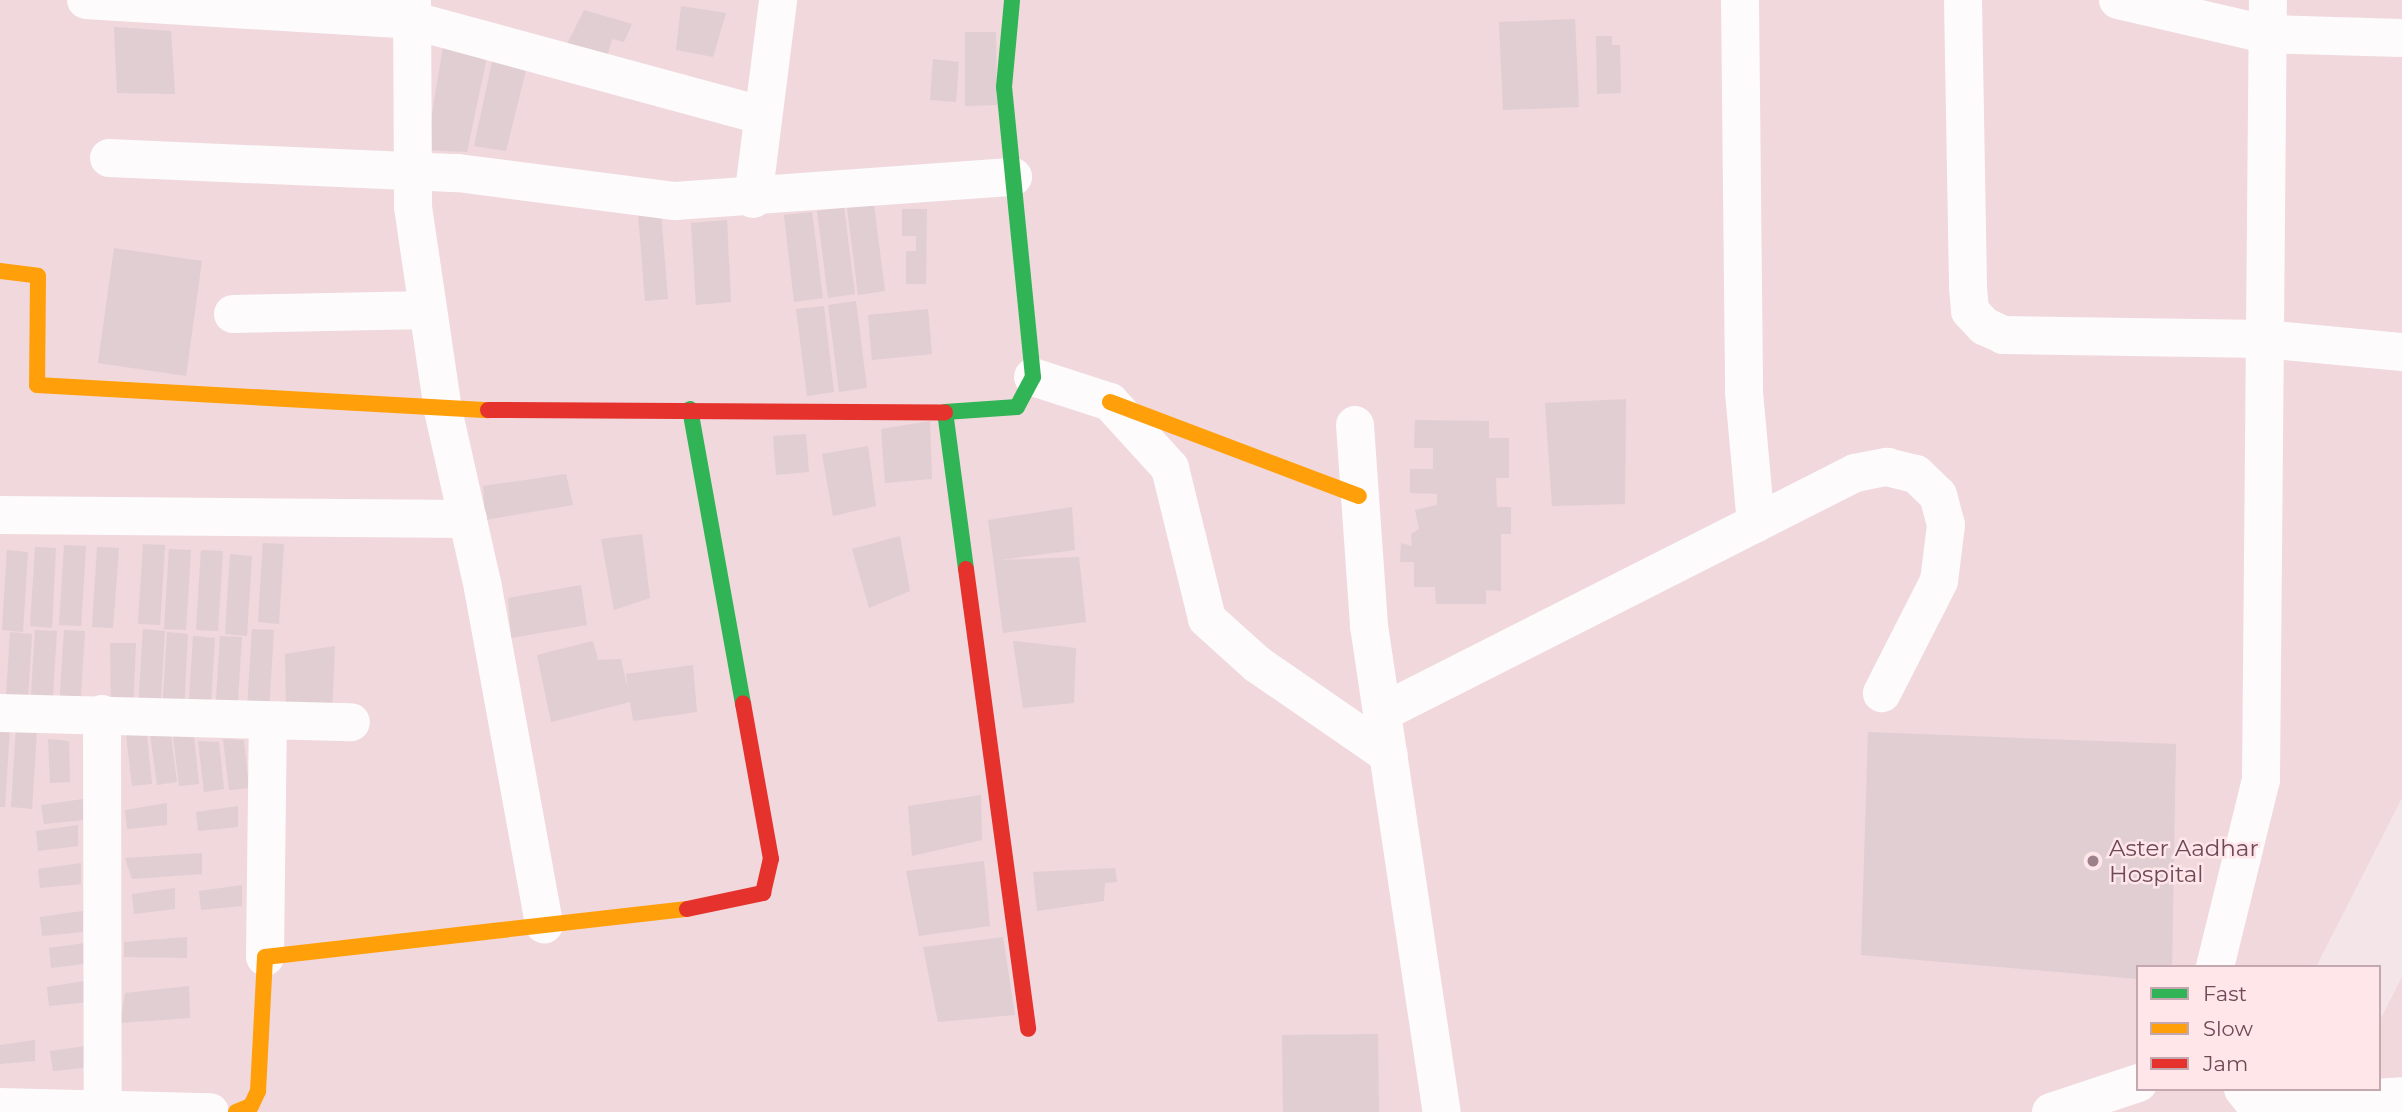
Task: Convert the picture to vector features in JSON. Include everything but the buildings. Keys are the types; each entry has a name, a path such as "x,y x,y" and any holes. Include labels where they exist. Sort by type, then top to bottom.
{"street":[{"path":"86,0 411,10 760,115"},
{"path":"753,199 760,115 778,0"},
{"path":"0,271 38,276 37,385 443,410 945,412 1017,407 1032,377 1004,87 1012,0"},
{"path":"1740,0 1744,392 1756,523"},
{"path":"1963,0 1970,311 2003,335 2264,339 2402,352"},
{"path":"2118,0 2266,17 2402,38"},
{"path":"411,10 410,169 428,310 443,410 468,519 544,925"},
{"path":"2216,965 2261,780 2266,17"},
{"path":"109,158 410,169 675,201 753,199 1013,177"},
{"path":"233,314 428,310"},
{"path":"1032,377 1111,402 1359,495"},
{"path":"1111,402 1170,468 1207,619 1257,664 1389,755"},
{"path":"265,957 734,904 764,893 770,876 690,409"},
{"path":"945,412 1028,1029"},
{"path":"1354,425 1382,712 1441,1112"},
{"path":"1382,712 1855,473 1886,467 1916,474 1938,495 1946,525 1939,581 1882,693"},
{"path":"0,515 468,519"},
{"path":"0,713 351,722"},
{"path":"102,714 103,1105"},
{"path":"236,1112 251,1106 258,1091 265,957 268,721"},
{"path":"2051,1112 2136,1084"},
{"path":"2245,1091 2257,1106 2402,1096"},
{"path":"0,1107 103,1105 210,1112"}],"shaded area":[{"path":"0,0 2402,0 2402,798 2317,965 2136,965 2136,1091 2253,1091 2242,1112 0,1112"},
{"path":"2402,977 2402,1112 2381,1091 2381,1018"}],"traffic: fast":[{"path":"966,569 945,412 1017,407 1033,377 1004,87 1012,0"},
{"path":"690,409 743,704"}],"traffic: slow":[{"path":"0,271 38,276 37,385 488,410"},
{"path":"1110,402 1359,496"},
{"path":"236,1112 251,1106 258,1091 265,957 687,909"}],"traffic: jam":[{"path":"488,410 945,412"},
{"path":"966,569 1028,1029"},
{"path":"687,909 763,893 771,859 743,704"}],"place":[{"name":"Aster Aadhar Hospital","path":"2093,861"}]}
